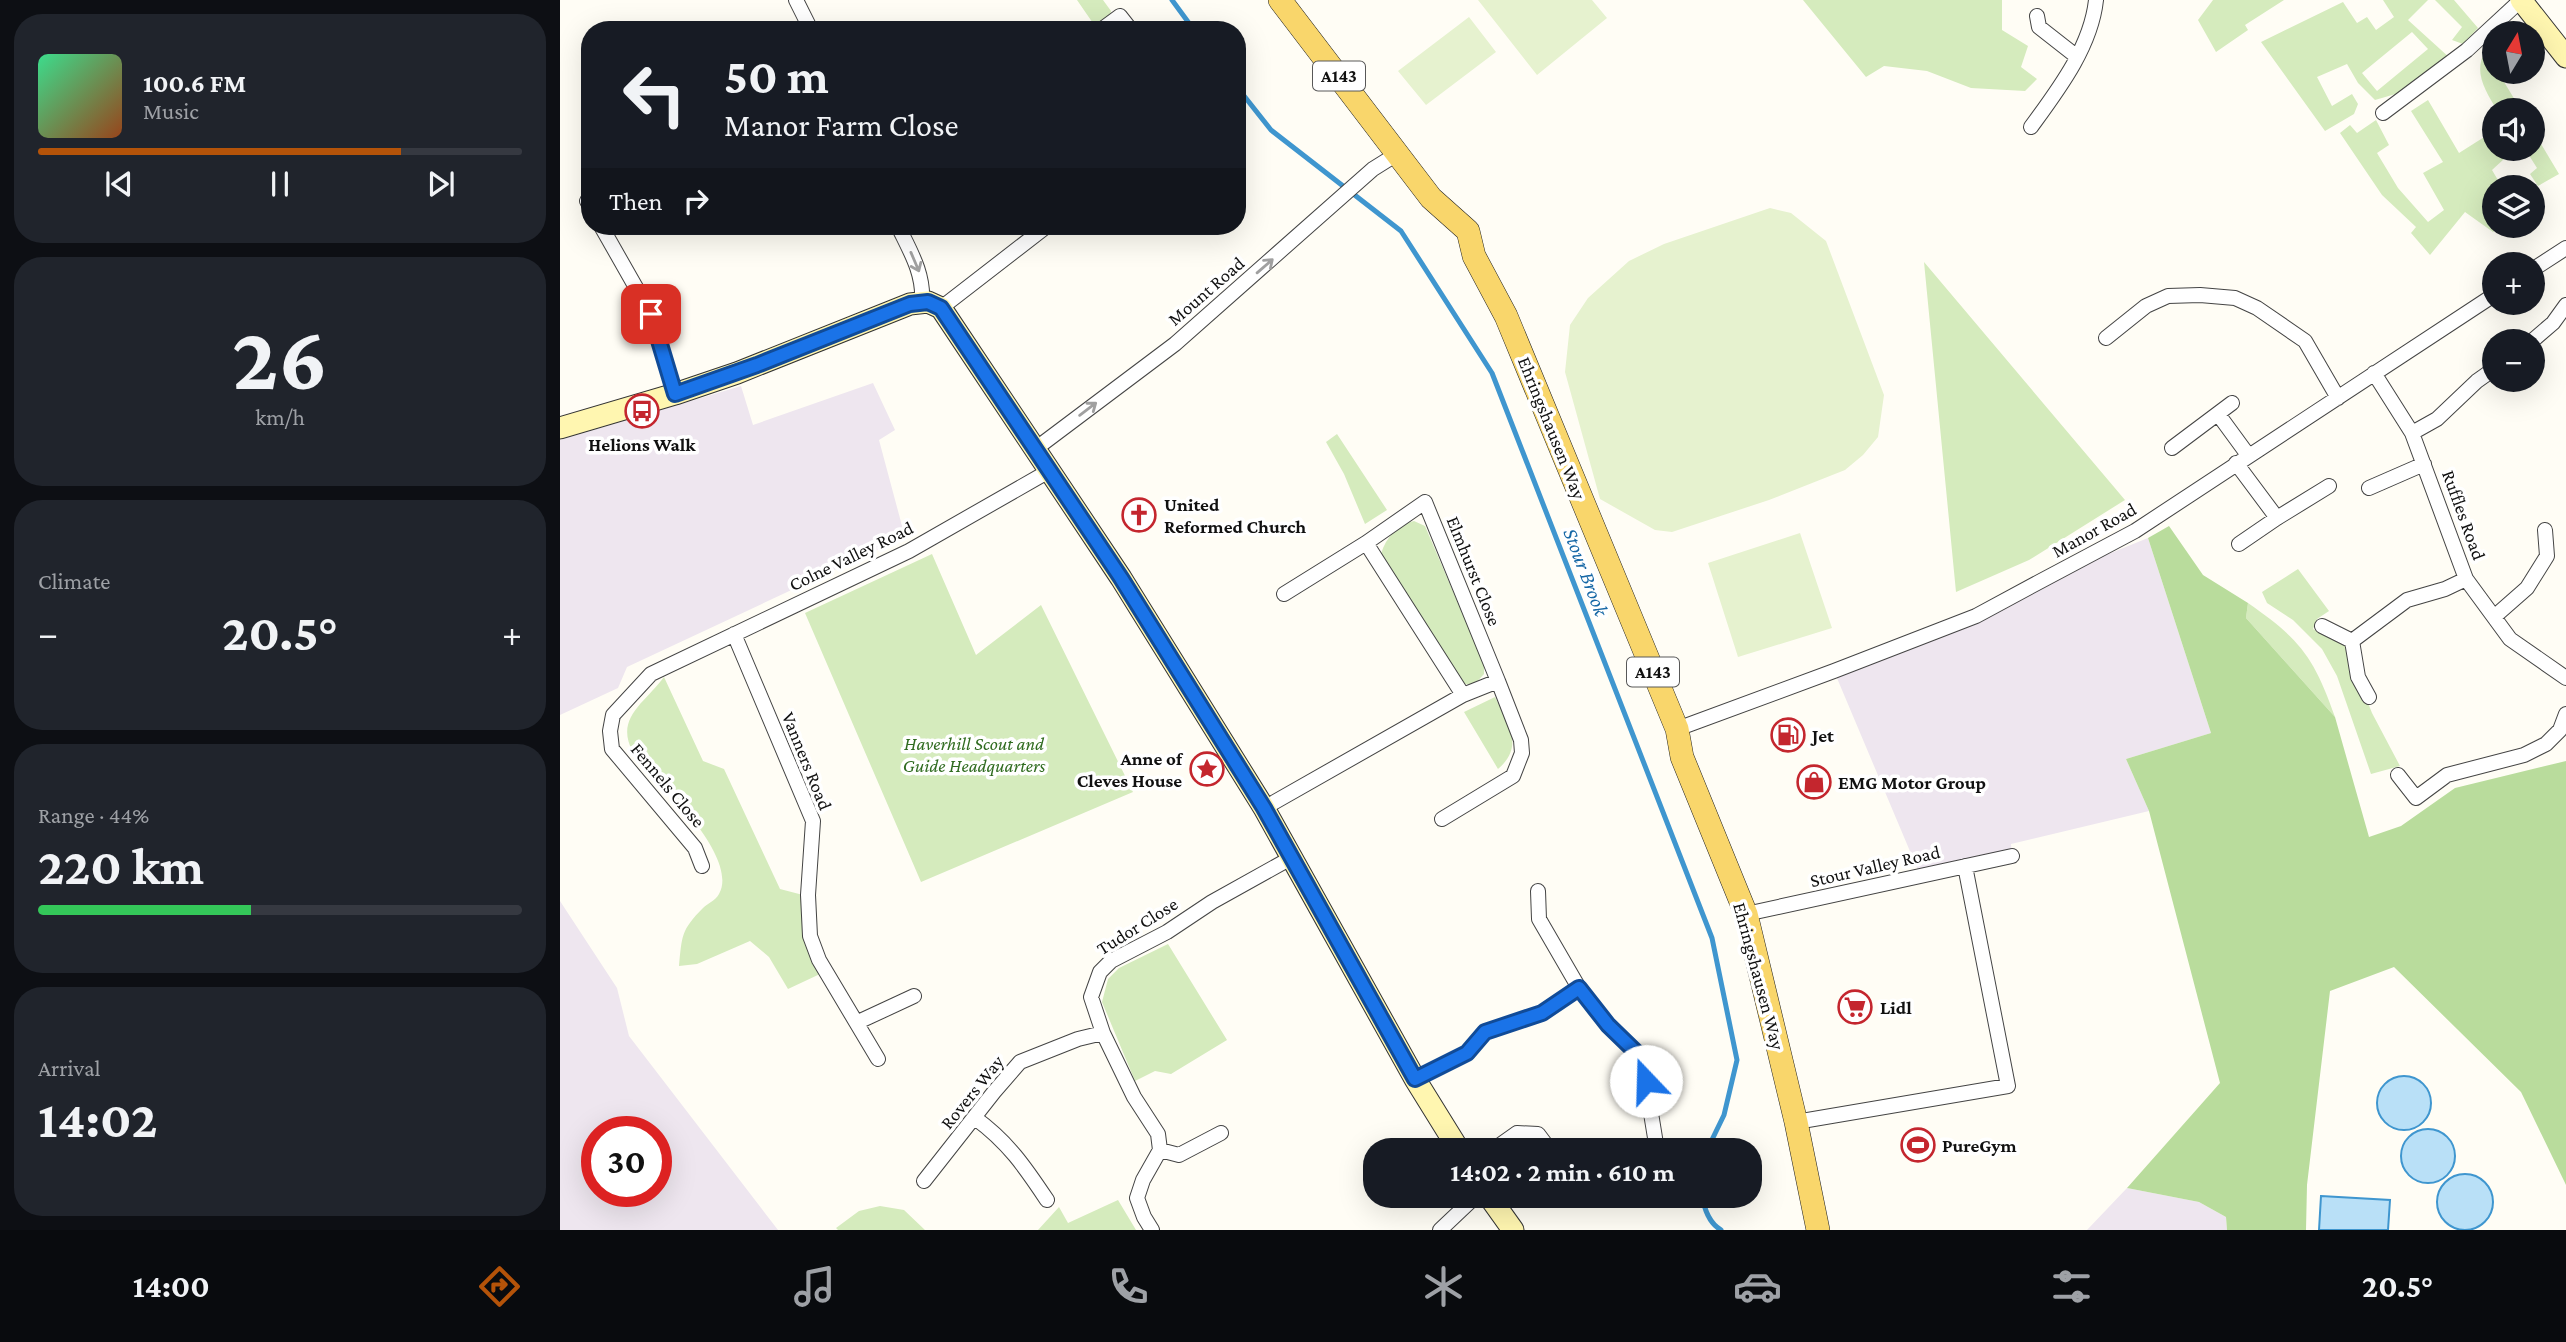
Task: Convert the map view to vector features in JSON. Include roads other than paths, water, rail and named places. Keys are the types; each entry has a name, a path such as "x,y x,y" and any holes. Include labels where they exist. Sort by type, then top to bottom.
{"main road":[{"name":"Ehringshausen Way","path":"1280,0 1432,198 1468,232 1474,256 1506,316 1677,729 1682,757 1746,914 1796,1122 1818,1230"}],"street":[{"path":"796,0 806,21"},
{"path":"2031,127 2057,92 2076,56 2094,20 2096,0"},
{"path":"2383,113 2468,50 2521,0 2566,57"},
{"path":"2037,16 2039,27 2076,56"},
{"name":"Mount Road","path":"1034,450 1175,344 1367,174 1397,154"},
{"path":"606,235 651,314 675,394"},
{"path":"902,235 931,305 1121,578 1264,808 1415,1079 1452,1138"},
{"path":"560,428 675,394 931,305 1034,235"},
{"path":"2545,262 2566,248"},
{"path":"2106,338 2146,306 2168,296 2235,298 2257,308 2305,341 2338,398"},
{"name":"Manor Road","path":"1677,729 1976,616 2135,531 2482,303"},
{"path":"2545,330 2566,305"},
{"name":"Ruffles Road","path":"2374,373 2412,433 2466,579 2510,639 2566,678"},
{"path":"2412,433 2437,419 2482,377"},
{"path":"2172,449 2232,403"},
{"path":"2218,414 2277,517"},
{"name":"Ruffles Road","path":"2369,488 2424,464"},
{"name":"Colne Valley Road","path":"664,666 909,551 1049,471"},
{"path":"2239,544 2277,517 2329,486"},
{"name":"Elmhurst Close","path":"1284,594 1425,502 1521,740 1521,753 1513,776 1442,819"},
{"path":"2494,617 2527,588 2547,556 2545,530"},
{"path":"1366,542 1463,695"},
{"name":"Ruffles Road","path":"2352,641 2407,600 2445,589 2466,579"},
{"path":"2322,626 2352,641 2358,677 2368,697"},
{"name":"Vanners Road","path":"734,634 813,821 808,895 810,936 819,960 878,1059"},
{"name":"Fennels Close","path":"664,666 651,674 613,715 610,731 612,749 695,848 702,866"},
{"path":"1264,808 1463,695 1498,681"},
{"path":"2398,775 2416,798 2447,775 2524,755 2546,744 2560,730 2566,714"},
{"name":"Stour Valley Road","path":"1746,914 2011,856"},
{"name":"Tudor Close","path":"1160,1150 1158,1133 1133,1097 1103,1032 1091,997 1100,972 1111,961 1167,932 1212,902 1291,858"},
{"path":"1796,1122 2008,1086 1965,866"},
{"path":"1538,891 1539,919 1579,988 1608,1025 1642,1058 1655,1138"},
{"path":"1415,1079 1467,1053 1485,1032 1542,1013 1579,988"},
{"path":"858,1022 914,996"},
{"name":"Rovers Way","path":"924,1181 1020,1062 1103,1032"},
{"path":"975,1118 996,1133 1014,1152 1047,1200"},
{"path":"1152,1230 1143,1216 1137,1198 1143,1180 1160,1150 1179,1155 1220,1133"},
{"path":"1510,1138 1517,1133 1538,1134 1541,1138"},
{"path":"1440,1230 1463,1208"},
{"path":"1497,1208 1513,1230"}],"water":[{"path":"2404,1076 2423,1084 2431,1103 2423,1122 2404,1130 2385,1122 2377,1103 2385,1084"},
{"path":"2433,1129 2443,1133 2451,1141 2455,1156 2451,1171 2443,1179 2423,1183 2413,1179 2405,1171 2401,1151 2405,1141 2413,1133"},
{"path":"2465,1174 2476,1176 2485,1182 2491,1191 2491,1213 2485,1222 2476,1228 2465,1230 2454,1228 2445,1222 2439,1213 2437,1202 2439,1191 2445,1182 2454,1176"},
{"path":"2321,1196 2390,1200 2388,1230 2319,1230"}],"waterway":[{"name":"Stour Brook","path":"1172,0 1187,21"},
{"name":"Stour Brook","path":"1246,98 1271,130 1401,231 1492,373 1712,938 1737,1060 1724,1115 1713,1138"},
{"name":"Stour Brook","path":"1705,1208 1713,1223 1721,1230"}],"place":[{"name":"Helions Walk","path":"642,411"},
{"name":"United Reformed Church","path":"1139,515"},
{"name":"Jet","path":"1788,735"},
{"name":"Anne of Cleves House","path":"1207,769"},
{"name":"EMG Motor Group","path":"1814,782"},
{"name":"Lidl","path":"1855,1007"},
{"name":"PureGym","path":"1918,1145"}],"park label":[{"name":"Haverhill Scout and Guide Headquarters","path":"974,754"}]}
